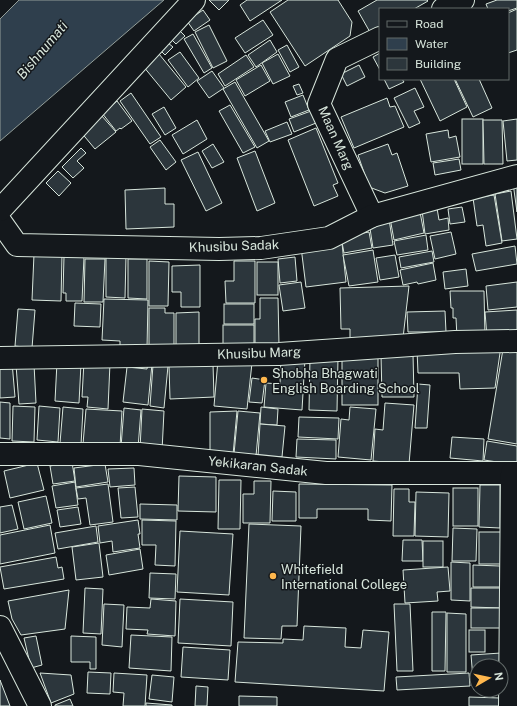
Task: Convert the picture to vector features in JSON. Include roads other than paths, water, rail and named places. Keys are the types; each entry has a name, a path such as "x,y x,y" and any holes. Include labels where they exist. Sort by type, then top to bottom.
{"street":[{"path":"0,210 194,0"},
{"path":"446,8 463,0"},
{"name":"Maan Marg","path":"372,216 319,104 337,59 379,38"},
{"name":"Khusibu Sadak","path":"0,221 17,245 233,249 261,248 329,238 372,216 517,176"},
{"name":"Khusibu Marg","path":"0,358 279,354 455,342 517,341"},
{"name":"Yekikaran Sadak","path":"0,454 139,454 326,473 515,473"},
{"path":"510,706 514,672 515,473"},
{"path":"0,627 40,706"}],"water":[{"name":"Bishnumati","path":"19,0 164,0 0,141 0,19"}],"place":[{"name":"Shobha Bhagwati English Boarding School","path":"264,380"},
{"name":"Whitefield International College","path":"273,576"}]}
